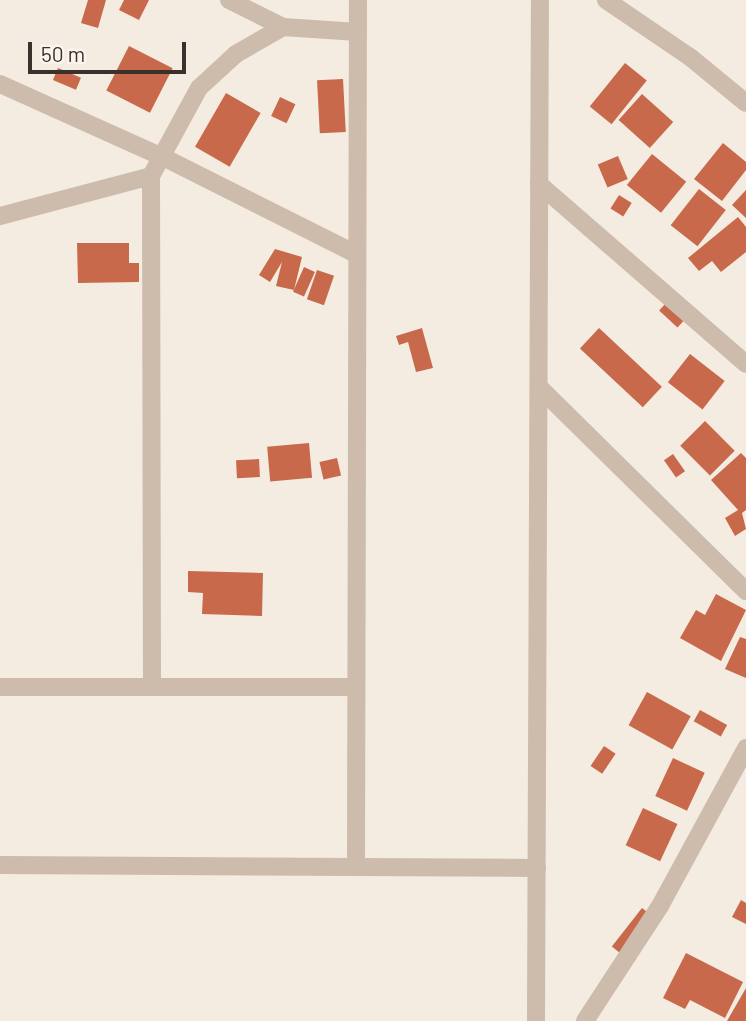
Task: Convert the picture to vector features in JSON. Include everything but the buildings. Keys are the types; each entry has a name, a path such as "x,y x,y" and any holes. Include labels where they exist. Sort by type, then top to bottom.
{"street":[{"path":"229,0 283,27 358,32"},
{"path":"356,867 353,687 358,0"},
{"path":"536,1021 540,0"},
{"path":"606,0 690,57 746,103"},
{"path":"0,216 151,176 165,158 199,88 236,54 283,27"},
{"path":"0,84 165,158 356,254"},
{"path":"151,176 152,687"},
{"path":"539,184 746,364"},
{"path":"539,387 746,591"},
{"path":"0,687 353,687"},
{"path":"585,1021 660,906 746,748"},
{"path":"0,865 537,868"}]}
